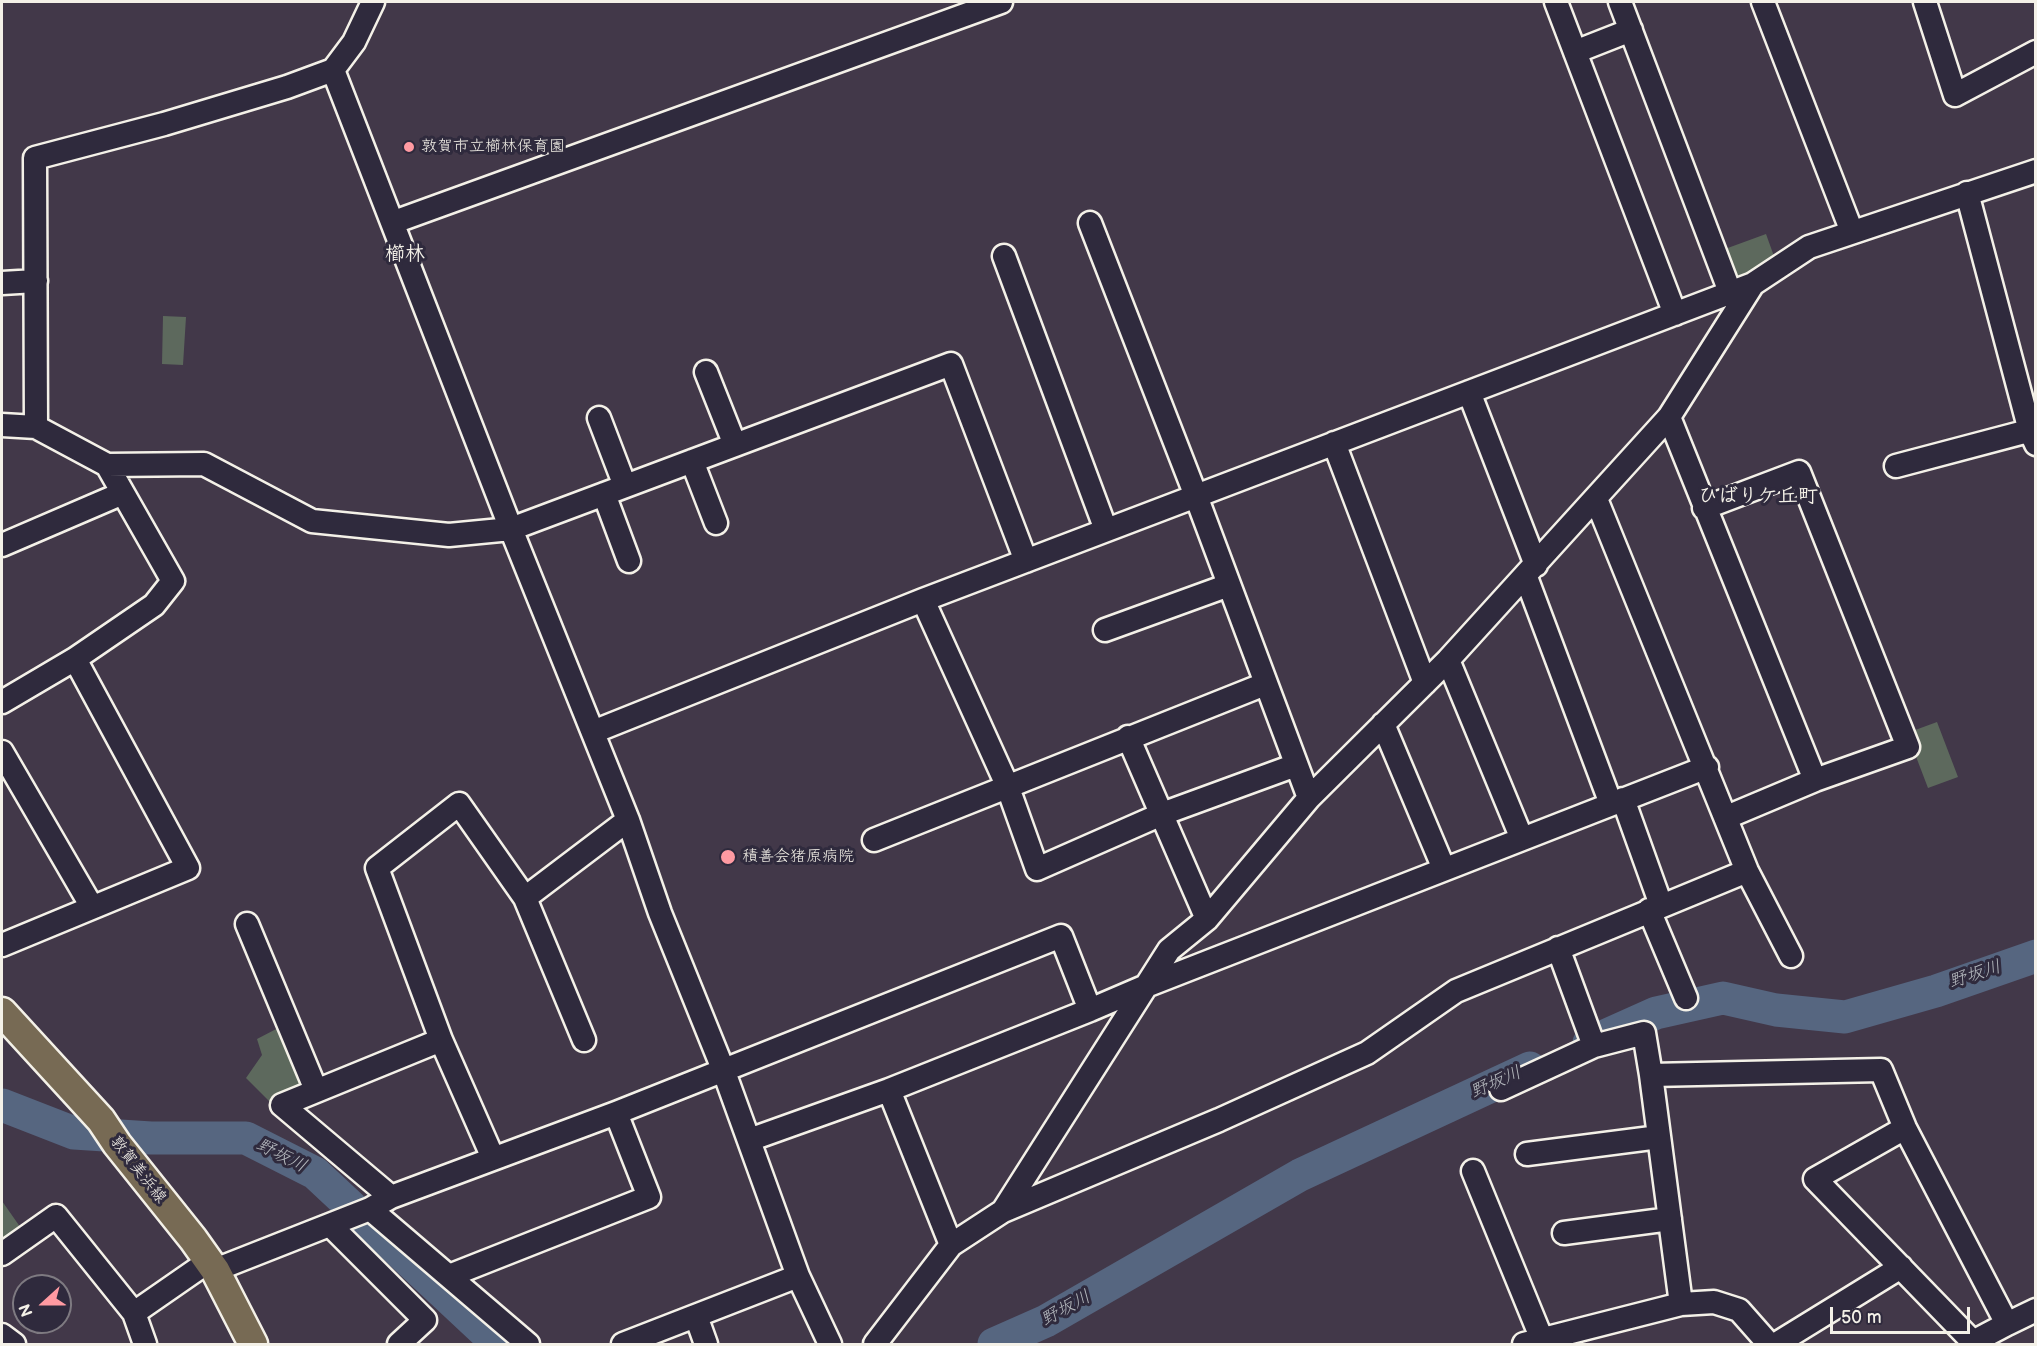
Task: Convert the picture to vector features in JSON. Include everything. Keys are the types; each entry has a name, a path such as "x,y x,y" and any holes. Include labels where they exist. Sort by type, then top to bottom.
{"main road":[{"name":"敦賀美浜線","path":"2,1012 101,1120 212,1266 253,1344"}],"street":[{"path":"36,427 35,158 164,124 287,87 333,70 354,42 373,2"},
{"path":"394,222 1001,2"},
{"path":"1556,2 1675,314"},
{"path":"1620,2 1730,292"},
{"path":"1763,2 1852,232"},
{"path":"1925,2 1955,95 2036,52"},
{"path":"1575,52 1631,30"},
{"path":"333,70 394,222 511,529 628,820 660,913 723,1069 798,1276 830,1344"},
{"path":"593,732 923,600 1753,284 1809,247 2036,171"},
{"path":"1896,466 2034,434 1967,193"},
{"path":"1090,223 1196,496 1308,798"},
{"path":"1004,256 1106,530"},
{"path":"2,283 36,281"},
{"path":"1003,1211 1169,950 1207,919 1308,798 1448,660 1669,417 1753,284"},
{"path":"2,425 36,427 107,465 204,464 312,521 449,535 511,529 951,364 1026,561"},
{"path":"706,372 735,445"},
{"path":"1469,392 1531,571 1617,802 1686,998"},
{"path":"1669,417 1815,780"},
{"path":"599,418 629,561"},
{"path":"1334,443 1425,683"},
{"path":"692,461 716,523"},
{"path":"2,702 75,659 154,605 173,581 107,465"},
{"path":"1704,508 1799,472 1908,747 1815,780 1727,817"},
{"path":"2,545 123,493"},
{"path":"1596,499 1747,870 1791,956"},
{"path":"1105,630 1229,585"},
{"path":"923,600 1007,785 1037,869 1162,814 1296,765"},
{"path":"2,945 188,868 75,659"},
{"path":"1448,660 1522,839"},
{"path":"874,840 1265,684"},
{"path":"1383,724 1444,869"},
{"path":"1128,737 1207,919"},
{"path":"2,752 92,907"},
{"path":"749,1140 889,1090 1146,986 1707,767"},
{"path":"493,1158 441,1040 377,868 459,804 525,898 584,1040"},
{"path":"525,898 628,820"},
{"path":"875,1344 951,1245 1003,1211 1219,1120 1366,1053 1456,991 1747,870"},
{"path":"247,924 316,1090"},
{"path":"134,1313 212,1266 330,1225 370,1209 391,1197 616,1113 1061,936 1090,1010"},
{"path":"1557,948 1594,1046"},
{"path":"1501,1089 1594,1046 1644,1032 1682,1304"},
{"path":"391,1197 282,1105 441,1040"},
{"path":"1651,1075 1881,1070 1905,1128 2007,1324"},
{"path":"889,1090 951,1245"},
{"path":"449,1276 649,1197 616,1113"},
{"path":"1905,1128 1815,1179 1973,1343 2036,1310"},
{"path":"1527,1154 1659,1137"},
{"path":"1473,1171 1533,1343 1682,1304 1714,1302 1739,1310 1769,1344"},
{"path":"370,1209 528,1344"},
{"path":"2,1254 56,1216 134,1313 145,1344"},
{"path":"1564,1233 1670,1219"},
{"path":"330,1225 425,1320 399,1344"},
{"path":"1776,1344 1900,1267"},
{"path":"623,1344 798,1276"},
{"path":"696,1316 706,1344"},
{"path":"2,1335 14,1344"}],"green space":[{"path":"1766,234 1775,259 1737,280 1725,249"},
{"path":"163,316 186,317 183,365 162,364"},
{"path":"1937,722 1958,777 1928,788 1907,733"},
{"path":"280,1027 304,1082 301,1093 273,1105 246,1078 262,1055 257,1039"},
{"path":"2,1201 23,1231 2,1246"}],"waterway":[{"name":"野坂川","path":"1589,1043 1656,1013 1723,998 1776,1010 1845,1017 1936,991 2036,956"},
{"name":"野坂川","path":"994,1344 1046,1321 1300,1175 1530,1068"},
{"name":"野坂川","path":"2,1105 74,1133 151,1138 246,1138 315,1173 498,1344"}],"place":[{"name":"敦賀市立櫛林保育園","path":"409,147"},
{"name":"積善会猪原病院","path":"728,857"}],"district":[{"name":"櫛林","path":"405,255"},
{"name":"ひばりケ丘町","path":"1758,497"}]}
